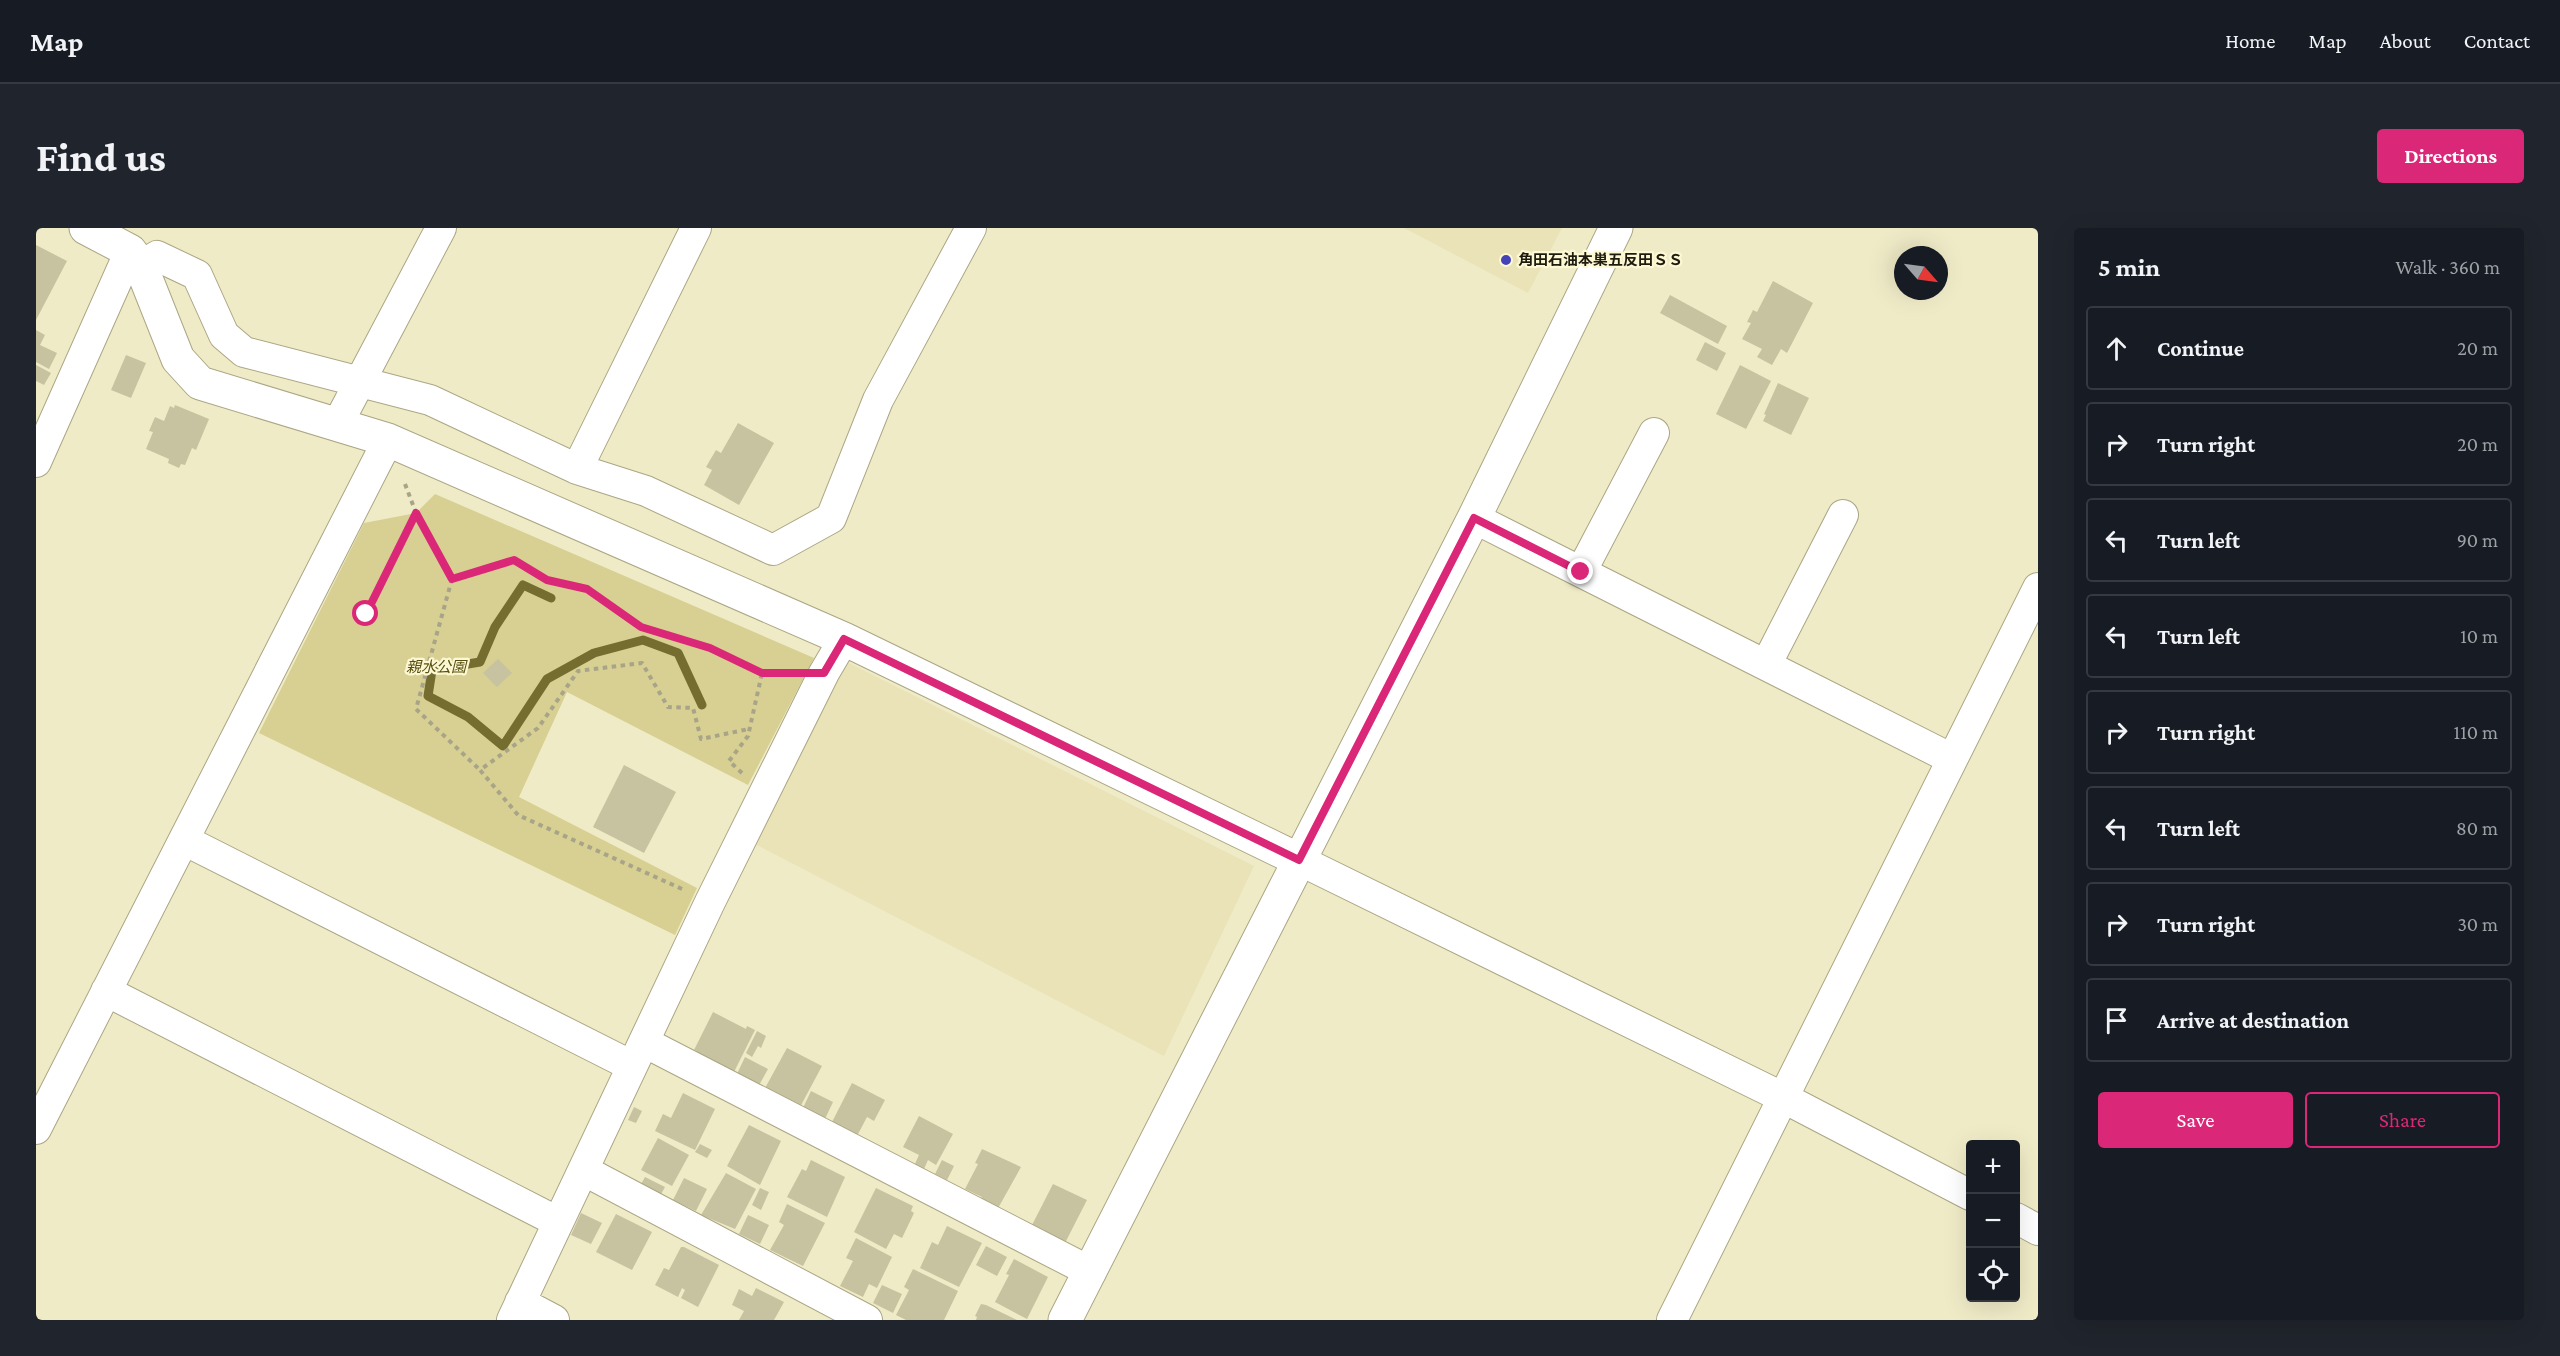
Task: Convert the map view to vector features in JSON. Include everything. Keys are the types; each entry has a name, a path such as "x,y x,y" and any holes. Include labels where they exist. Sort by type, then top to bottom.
{"street":[{"path":"337,425 441,228"},
{"path":"577,469 696,228"},
{"path":"117,242 157,256 197,275 224,335 244,352 430,400 577,469 646,492 773,550 831,518 878,400 971,228"},
{"path":"1065,1320 1474,518 1616,228"},
{"path":"117,242 178,360 200,383 388,440 844,639 1782,1097 1969,1194"},
{"path":"36,462 117,242"},
{"path":"1581,572 1654,433"},
{"path":"36,1129 388,440"},
{"path":"1766,665 1843,514"},
{"path":"1474,518 1952,759"},
{"path":"1672,1320 2038,588"},
{"path":"554,1320 516,1311 710,902 824,673 844,639"},
{"path":"184,840 638,1054 1091,1272"},
{"path":"106,991 558,1222"},
{"path":"583,1170 867,1320"},
{"path":"2020,1220 2038,1230"}],"path":[{"path":"388,440 416,513 452,579 416,710 480,770 518,815 710,902"},
{"path":"366,614 416,513"},
{"path":"452,579 514,560 547,580 587,589 641,627 710,648 762,673 824,673"},
{"path":"480,770 538,728 578,671 642,663 668,707 693,708 701,739 749,729"},
{"path":"762,673 748,736 729,761 764,795"}],"shaded area":[{"name":"角田石油本巣五反田ＳＳ","path":"1404,228 1562,228 1528,293"},
{"path":"845,661 1254,866 1164,1056 755,844"}],"green space":[{"name":"親水公園","path":"435,494 814,658 748,785 567,692 519,797 697,888 675,935 259,733 364,523 416,513"}],"building":[{"path":"36,245 67,261 36,320"},
{"path":"1773,281 1813,303 1787,353 1781,349 1772,365 1757,357 1762,349 1742,339 1751,323 1747,322 1753,310 1757,312"},
{"path":"1670,295 1727,326 1718,344 1660,313"},
{"path":"36,330 45,335 40,345 57,353 49,369 36,362"},
{"path":"1705,342 1726,353 1717,371 1696,360"},
{"path":"126,355 146,363 131,398 111,390"},
{"path":"36,365 51,373 44,385 36,381"},
{"path":"1740,365 1771,381 1746,429 1716,414"},
{"path":"1778,383 1809,398 1791,435 1763,421"},
{"path":"175,405 209,419 196,450 192,448 185,465 181,464 179,468 168,463 169,459 146,449 153,432 149,431 155,417 164,421 170,406 174,408"},
{"path":"738,423 774,443 739,505 704,485 712,470 706,467 716,450 721,453"},
{"path":"498,659 512,673 497,687 483,673"},
{"path":"624,765 676,792 644,853 593,827"},
{"path":"713,1012 746,1029 747,1026 755,1030 734,1072 695,1056 697,1051 694,1050"},
{"path":"757,1031 766,1036 761,1048 758,1046 752,1057 746,1053"},
{"path":"787,1048 822,1066 799,1109 764,1090"},
{"path":"745,1057 768,1069 758,1087 736,1076"},
{"path":"852,1083 885,1100 874,1121 867,1117 857,1136 832,1122"},
{"path":"811,1091 833,1102 824,1121 802,1110"},
{"path":"683,1093 715,1109 695,1150 655,1131 663,1114 671,1118"},
{"path":"634,1107 642,1111 636,1123 628,1120"},
{"path":"919,1116 953,1134 936,1165 928,1160 923,1171 914,1166 919,1155 903,1147"},
{"path":"749,1125 781,1141 760,1185 727,1166"},
{"path":"658,1138 689,1155 672,1186 641,1170"},
{"path":"700,1144 712,1150 707,1158 695,1152"},
{"path":"982,1149 1021,1167 997,1210 979,1201 982,1197 965,1189 978,1164 975,1163"},
{"path":"811,1160 845,1177 827,1217 787,1197 802,1169 806,1171"},
{"path":"942,1160 954,1166 947,1180 935,1174"},
{"path":"726,1173 756,1189 735,1229 701,1215"},
{"path":"645,1177 665,1187 660,1196 640,1186"},
{"path":"684,1178 707,1189 696,1211 673,1200"},
{"path":"1053,1184 1087,1200 1064,1245 1032,1225"},
{"path":"760,1188 769,1192 761,1210 752,1205"},
{"path":"876,1188 913,1206 911,1211 914,1213 902,1238 894,1234 886,1249 854,1232"},
{"path":"787,1204 825,1223 803,1266 770,1250 784,1225 779,1222"},
{"path":"581,1213 602,1223 591,1244 571,1235"},
{"path":"616,1214 652,1232 632,1270 596,1252"},
{"path":"748,1215 769,1225 760,1244 739,1234"},
{"path":"947,1226 982,1243 959,1287 920,1268 932,1242 938,1245"},
{"path":"856,1238 892,1257 877,1288 869,1284 863,1297 840,1286 853,1261 846,1258"},
{"path":"986,1246 1007,1257 997,1276 976,1265"},
{"path":"681,1247 719,1265 698,1307 681,1298 685,1290 682,1288 678,1297 655,1285 664,1268 669,1270"},
{"path":"1014,1259 1048,1277 1027,1319 995,1302 1009,1275 1006,1274"},
{"path":"913,1269 958,1291 944,1320 906,1320 896,1315 909,1290 904,1287"},
{"path":"882,1285 902,1294 893,1313 873,1303"},
{"path":"756,1288 784,1302 774,1320 739,1320 744,1311 732,1305 739,1289 752,1296"},
{"path":"981,1304 1017,1320 976,1320 975,1316"}],"waterway":[{"path":"551,598 523,585 495,627 480,662 432,670 428,696 468,717 503,746 547,679 594,653 643,640 678,653 702,705"}],"place":[{"name":"角田石油本巣五反田ＳＳ","path":"1506,260"}],"route":[{"path":"366,614 416,513 452,579 514,560 547,580 587,589 641,627 710,648 762,673 824,673 844,639 1299,860 1474,518 1581,572"}]}
